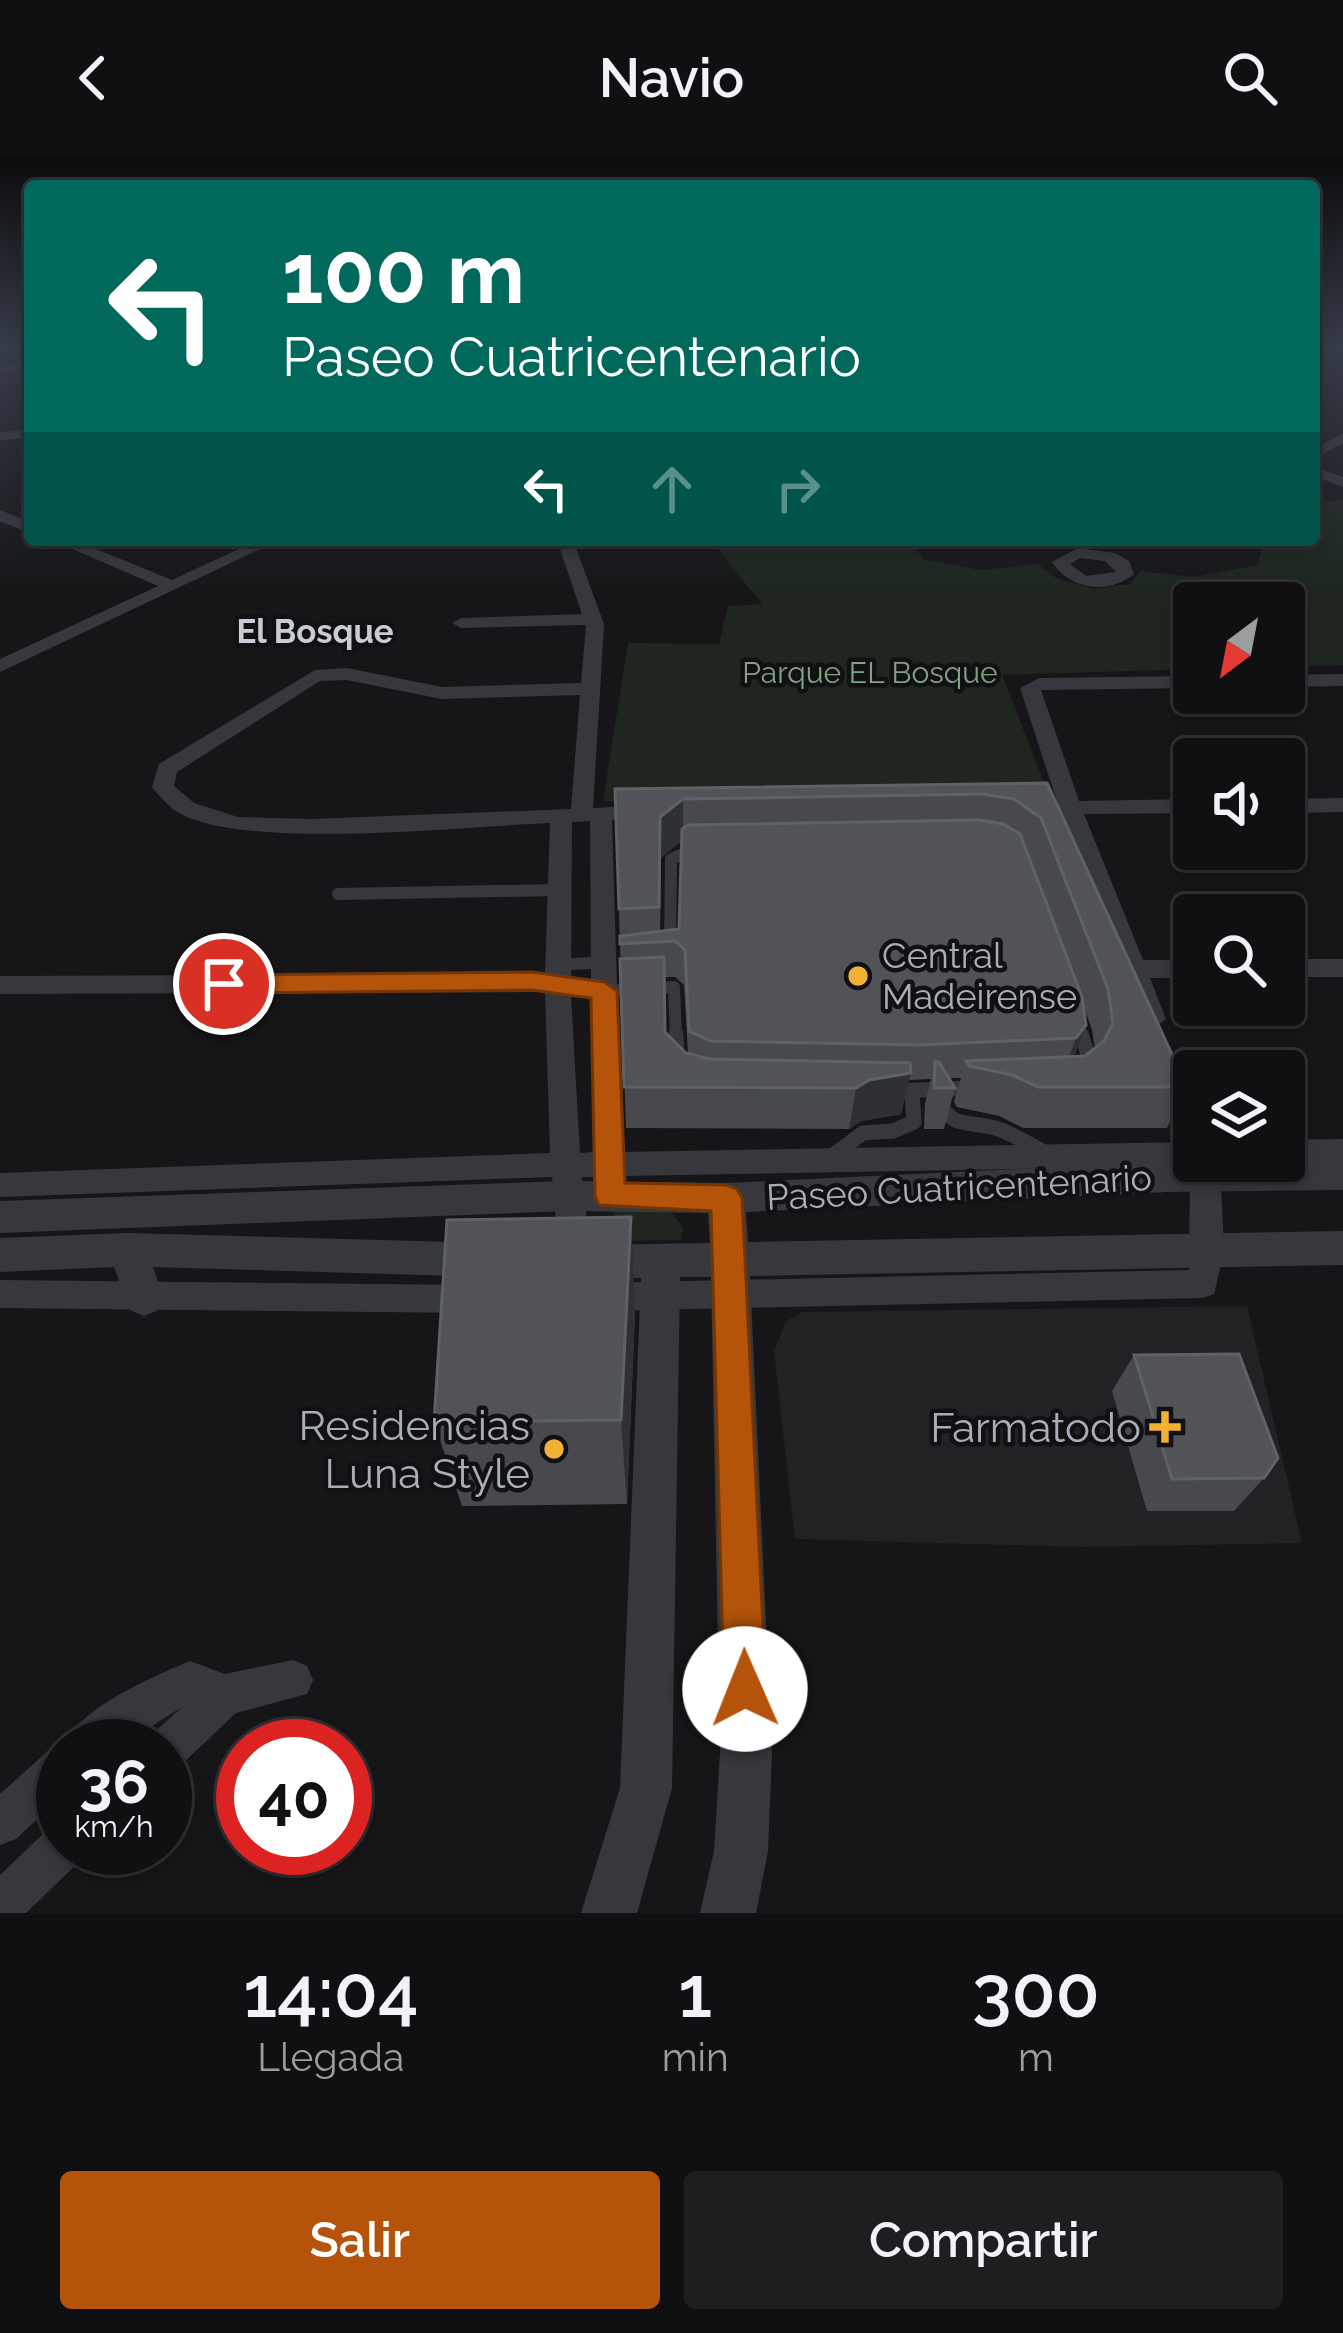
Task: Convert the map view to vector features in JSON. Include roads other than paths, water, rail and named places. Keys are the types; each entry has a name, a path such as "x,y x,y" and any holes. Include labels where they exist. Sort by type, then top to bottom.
{"street":[{"path":"75,546 170,585"},
{"path":"4,661 258,546"},
{"path":"567,546 593,619 581,814 558,890 555,974 571,1280"},
{"path":"461,623 593,619"},
{"path":"591,689 443,693 400,689 337,670 315,676 167,769 163,787 186,808 236,824 311,826 671,812"},
{"path":"1305,681 1343,680"},
{"path":"1173,682 1030,688 1070,807 1173,1074"},
{"path":"1000,808 1173,806"},
{"path":"1305,806 1343,806"},
{"path":"581,814 603,962 609,1180"},
{"path":"1305,968 1343,968"},
{"path":"1134,969 1173,969"},
{"path":"0,985 555,974 604,991"},
{"path":"1305,1152 1343,1151"},
{"name":"Paseo Cuatricentenario","path":"0,1185 609,1180 826,1160 1053,1156 1173,1162"},
{"name":"Paseo Cuatricentenario","path":"609,1180 726,1198 1173,1166"},
{"name":"Paseo Cuatricentenario","path":"1305,1172 1343,1175"},
{"name":"Paseo Cuatricentenario","path":"0,1217 566,1180"},
{"path":"1203,1182 1208,1251"},
{"path":"726,1198 746,1730 738,1879 728,1913"},
{"name":"Paseo Cuatricentenario","path":"0,1255 128,1250 571,1280 731,1277 1343,1248"},
{"path":"128,1250 144,1298"},
{"path":"609,1913 646,1788 661,1278"},
{"path":"0,1294 518,1298"},
{"path":"192,1726 225,1695 293,1680"},
{"path":"122,1719 190,1681 225,1695"},
{"path":"0,1823 36,1790"},
{"path":"0,1906 36,1872"}],"lane":[{"path":"651,960 670,959 671,859 684,850 708,850"},
{"path":"338,894 558,890"},
{"path":"555,974 603,962 632,961"},
{"path":"604,991 673,980 677,1071"},
{"path":"1067,1085 1081,1076 1088,1055 1072,1012"},
{"path":"866,1091 999,1087"},
{"path":"935,1090 949,1118 996,1128 1053,1156"},
{"path":"826,1160 863,1133 914,1122 912,1092"}],"place":[{"name":"Central Madeirense","path":"858,976"},
{"name":"Farmatodo","path":"1165,1427"},
{"name":"Residencias Luna Style","path":"554,1449"}],"district":[{"name":"El Bosque","path":"315,631"}],"park label":[{"name":"Parque EL Bosque","path":"870,672"}]}
